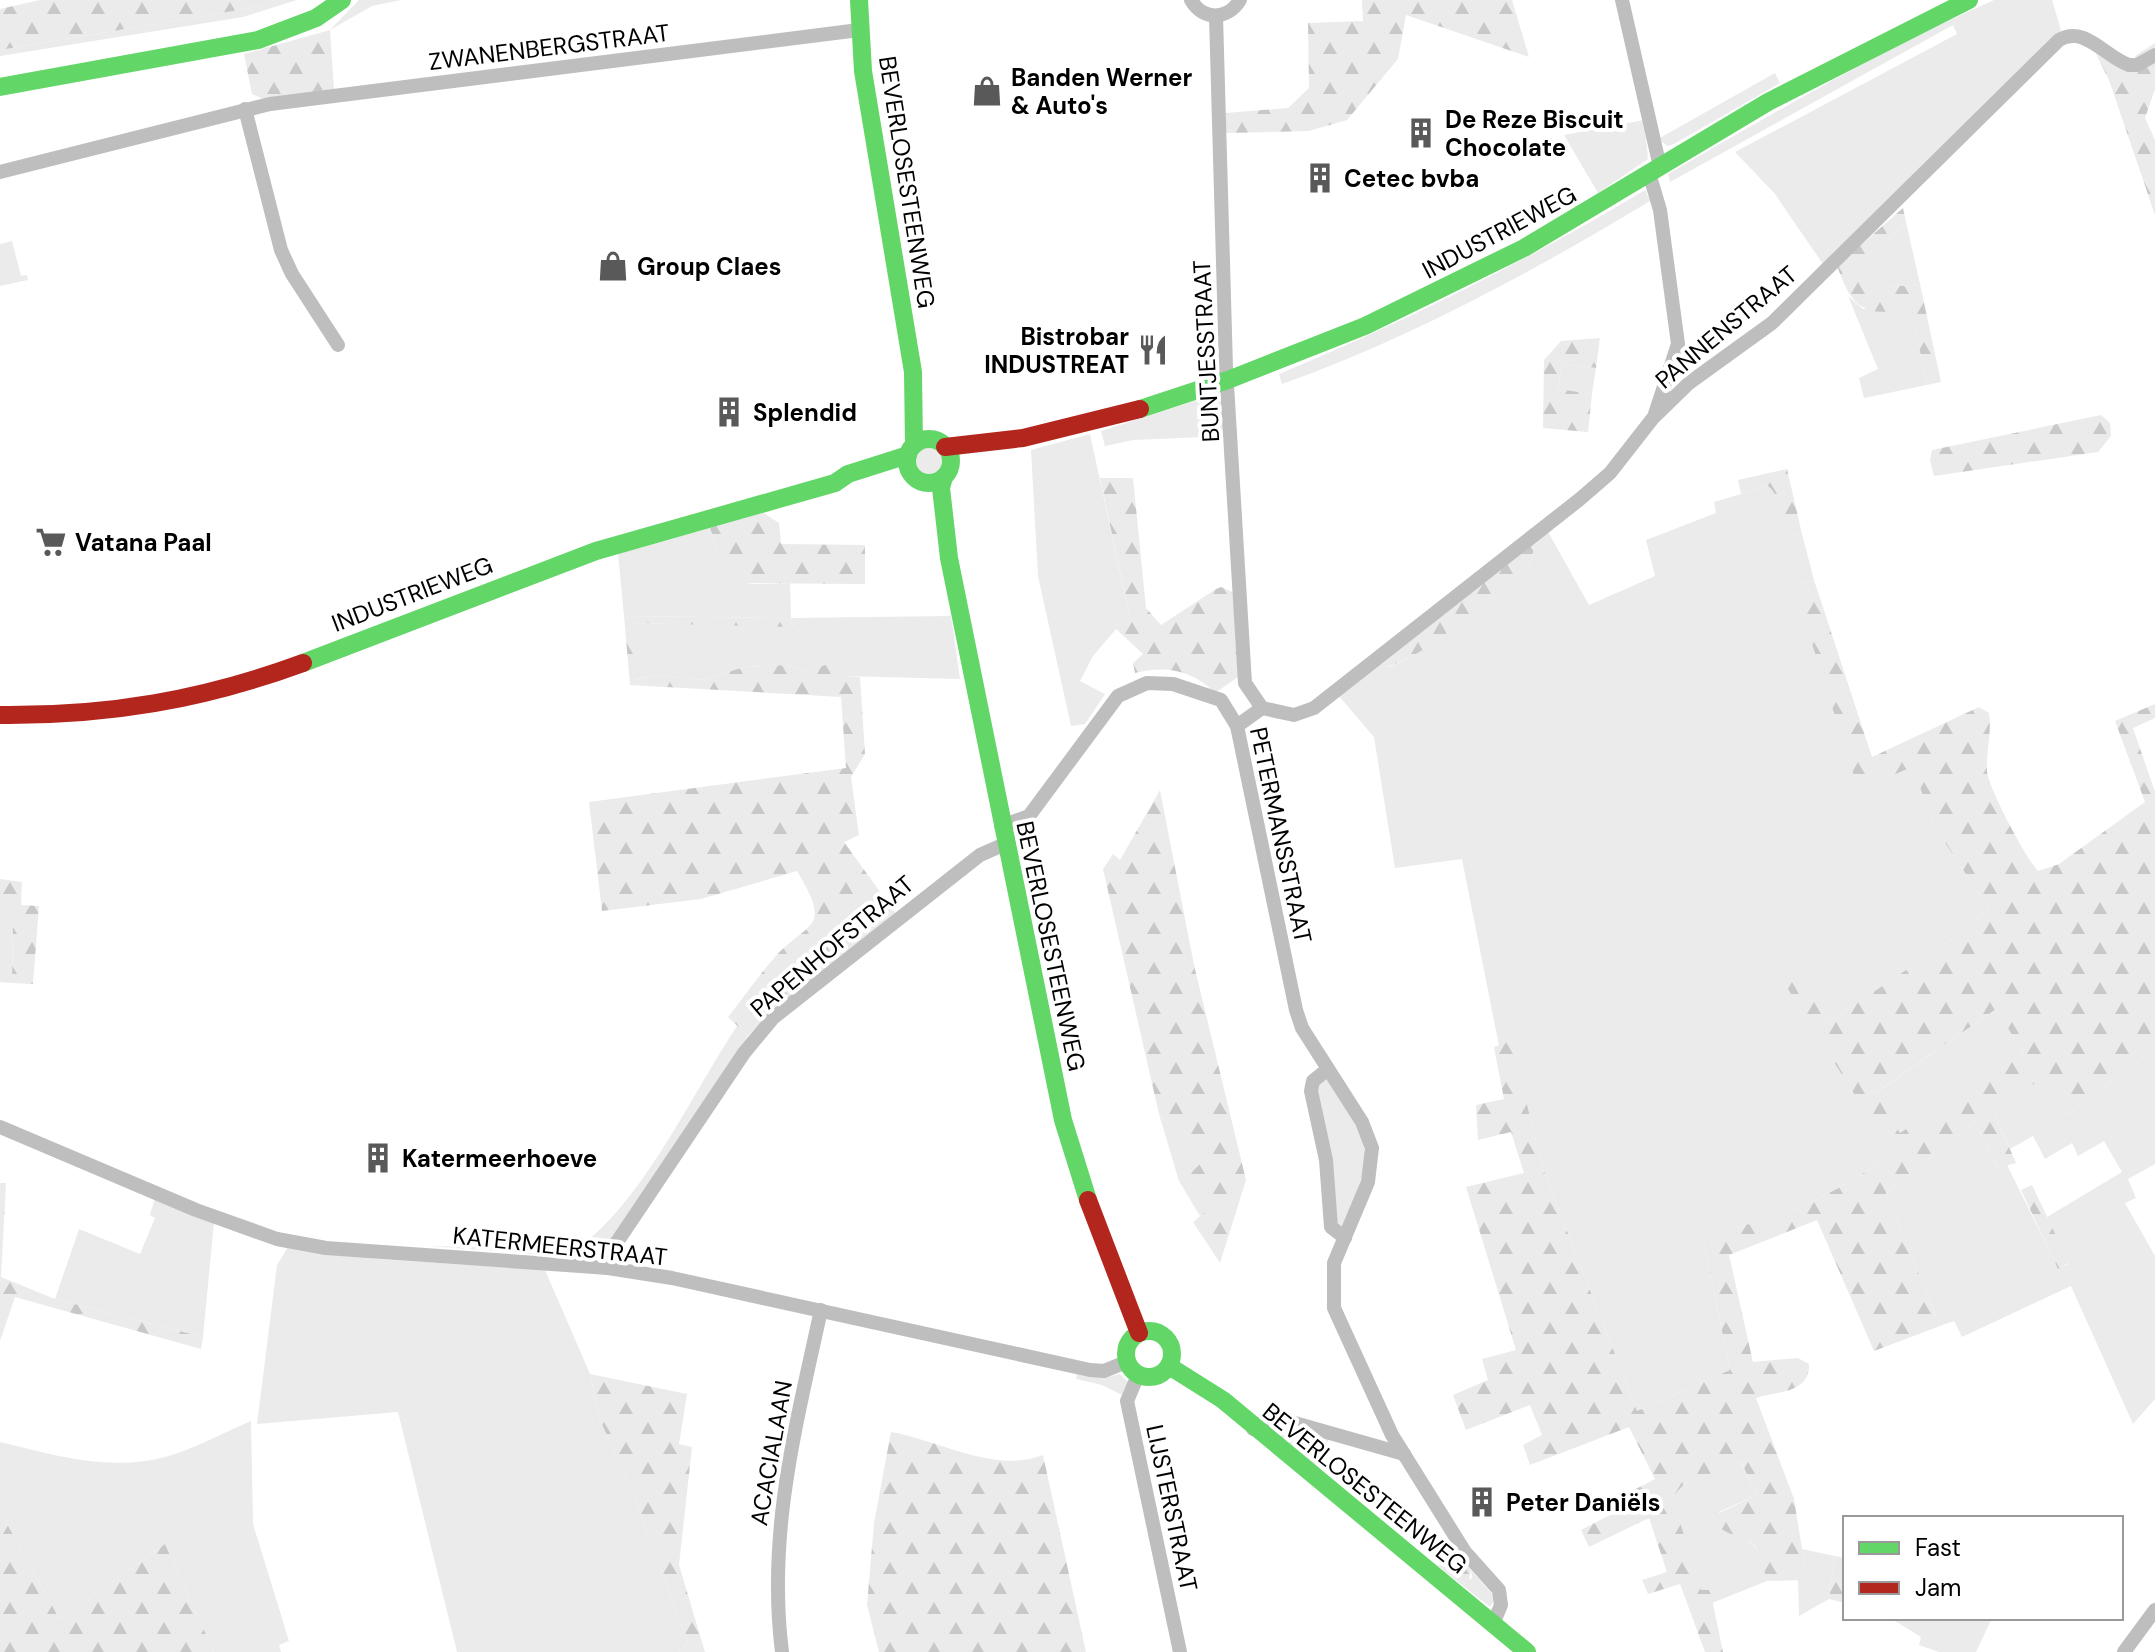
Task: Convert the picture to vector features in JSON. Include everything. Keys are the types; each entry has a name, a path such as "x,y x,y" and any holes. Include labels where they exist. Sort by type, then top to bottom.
{"main road":[{"path":"0,71 269,22 321,0"},
{"path":"0,87 258,40 316,18 342,0"},
{"name":"BEVERLOSESTEENWEG","path":"859,0 859,30 913,372 911,450"},
{"name":"INDUSTRIEWEG","path":"835,483 848,474 911,450 924,440 941,444 1023,438 1133,411 1228,380 1365,326 1442,291 1524,248 1768,102 1969,0"},
{"name":"BEVERLOSESTEENWEG","path":"913,372 941,444"},
{"name":"INDUSTRIEWEG","path":"0,715 73,717 129,711 212,693 562,562 700,517 835,483 917,479 934,483 959,461 1004,449 1023,438"},
{"path":"941,444 951,457 947,473"},
{"path":"911,450 917,479"},
{"name":"BEVERLOSESTEENWEG","path":"947,473 941,488 949,558 1003,835 1069,1142 1139,1333"},
{"name":"BEVERLOSESTEENWEG","path":"917,479 949,558"},
{"path":"1139,1333 1158,1333 1168,1341 1172,1351 1169,1366 1160,1375 1132,1368 1129,1342 1139,1333"},
{"name":"BEVERLOSESTEENWEG","path":"1169,1366 1212,1392 1253,1429 1527,1652"}],"street":[{"path":"1191,0 1199,11 1216,16 1233,10 1240,0"},
{"path":"1622,0 1654,170 1678,344 1653,418"},
{"name":"BUNTJESSTRAAT","path":"1216,16 1228,380 1245,683"},
{"name":"ZWANENBERGSTRAAT","path":"0,172 245,109 859,30"},
{"name":"PANNENSTRAAT","path":"1262,708 1294,715 1314,708 1610,473 1653,418 1689,383 1772,323 2059,40 2069,34 2080,36 2129,65 2137,65 2155,55"},
{"path":"245,109 281,250 292,274 338,345"},
{"path":"1003,835 1029,816 1108,708 1129,690 1160,682 1221,700 1245,683 1262,708 1237,726"},
{"name":"PETERMANSSTRAAT","path":"1221,700 1237,726 1302,1028 1362,1122 1372,1148 1368,1182 1334,1263 1334,1308 1392,1435 1465,1552 1499,1590 1501,1605 1493,1624"},
{"name":"PAPENHOFSTRAAT","path":"608,1268 613,1248 744,1053 773,1018 1003,835"},
{"path":"1328,1069 1313,1081 1311,1091 1326,1160 1331,1227 1345,1238"},
{"name":"KATERMEERSTRAAT","path":"0,1127 196,1210 277,1239 326,1248 608,1268 821,1310 1090,1370 1132,1368"},
{"name":"ACACIALAAN","path":"782,1652 776,1567 780,1506 821,1310"},
{"name":"LIJSTERSTRAAT","path":"1132,1368 1127,1401 1180,1652"},
{"path":"1253,1429 1261,1422 1277,1418 1404,1454"},
{"path":"2124,1652 2155,1610"}],"green space":[{"path":"40,0 273,0 258,7 0,50 0,9"},
{"path":"273,0 297,0 243,17 0,56 0,50 258,7"},
{"path":"359,0 401,0 372,6 330,30"},
{"path":"1362,0 1512,0 1529,57 1406,15 1398,59 1347,120 1309,131 1226,133 1226,113 1288,108 1309,88 1308,23 1363,21"},
{"path":"1994,0 2052,0 2061,30 1825,267 1775,194 1735,152 1957,34 1953,25 1670,182 1668,174 1788,105 1910,40"},
{"path":"330,30 334,89 263,99 252,94 244,54"},
{"path":"2155,43 2155,89 2145,118 2155,140 2155,215 2109,80 2096,54 2116,66 2138,69 2135,56"},
{"path":"1775,73 1780,83 1674,144 1668,146 1658,139"},
{"path":"1644,120 1648,159 1598,193 1564,135"},
{"path":"1645,190 1650,201 1517,278 1378,346 1282,384 1279,374 1466,289"},
{"path":"1903,208 1906,222 1876,254 1872,275 1890,287 1920,284 1941,382 1927,385 1911,309 1882,312 1862,307 1849,292 1837,266"},
{"path":"1906,222 1920,284 1890,287 1871,275 1876,254"},
{"path":"12,241 21,276 27,275 28,280 0,286 0,244"},
{"path":"1848,296 1863,309 1911,308 1927,385 1864,398 1859,378 1878,369"},
{"path":"1600,338 1596,368 1562,364 1558,389 1592,394 1588,432 1543,428 1544,360 1561,341"},
{"path":"1562,364 1596,368 1592,394 1558,390"},
{"path":"1216,394 1221,398 1227,436 1133,440 1105,446 1101,431"},
{"path":"2101,415 2110,423 2111,436 2098,452 1934,476 1930,461 1932,450"},
{"path":"1090,434 1129,614 1093,656 1080,681 1105,694 1085,724 1071,726 1038,576 1031,450"},
{"path":"929,448 938,452 942,461 938,470 929,474 920,470 916,461 920,452"},
{"path":"1787,469 1802,534 1794,536 1784,526 1776,498 1768,486 1741,494 1738,480"},
{"path":"1100,478 1133,478 1146,608 1161,625 1216,589 1221,587 1237,594 1241,675 1215,693 1198,679 1178,671 1135,673 1133,663 1143,654 1115,628 1129,614"},
{"path":"1768,486 1776,497 1789,531 1794,536 1802,534 1814,580 1801,584 1872,784 1912,766 1936,829 1989,909 1952,939 1829,1022 1794,968 1892,1154 1850,1182 1804,1206 1703,1239 1730,1370 1637,1411 1543,1169 1511,1041 1499,1046 1462,859 1395,868 1374,737 1338,695 1380,662 1388,667 1425,648 1491,599 1526,578 1537,539 1547,530 1589,605 1655,576 1646,540 1716,513 1714,502"},
{"path":"762,512 779,523 781,544 865,545 865,584 739,583 725,572 710,528"},
{"path":"710,528 727,572 734,578 754,584 790,583 791,618 951,616 960,679 843,676 806,672 787,665 744,667 703,680 654,675 635,680 630,623 794,626 790,618 624,616 618,554"},
{"path":"1537,539 1526,578 1424,649 1387,667 1380,662"},
{"path":"1814,580 1872,757 1979,707 1989,713 1987,770 1993,791 2038,871 2059,864 2145,802 2115,721 2155,704 2155,718 2133,728 2155,792 2155,1048 2067,1115 2038,1081 1994,1113 2016,1163 1998,1168 1975,1122 1886,1193 1940,1326 1874,1351 1817,1220 1729,1255 1753,1362 1798,1358 1809,1364 1808,1374 1798,1386 1756,1398 1794,1499 1807,1580 1767,1581 1754,1545 1714,1524 1719,1513 1757,1495 1741,1462 1685,1483 1676,1493 1676,1509 1701,1590 1710,1590 1723,1652 1705,1652 1680,1584 1648,1594 1642,1580 1667,1572 1649,1518 1589,1547 1581,1530 1612,1514 1607,1504 1655,1479 1629,1427 1530,1465 1523,1445 1542,1435 1530,1405 1466,1430 1453,1395 1488,1380 1482,1359 1516,1350 1466,1187 1524,1173 1511,1132 1478,1140 1476,1105 1504,1099 1494,1047 1511,1040 1543,1169 1637,1411 1730,1370 1703,1239 1804,1206 1850,1182 1892,1154 1783,981 1794,968 1829,1022 1952,939 1989,909 1936,829 1912,767 1872,784 1856,782 1800,606 1801,584","holes":["1996,1009 2024,1054 1900,1133 1875,1093"]},
{"path":"624,616 790,618 794,627 631,623 636,680 654,675 703,680 744,667 787,665 806,672 831,663 839,666 843,676 860,677 865,754 851,777 859,835 844,842 896,914 774,1008 748,1036 728,1017 769,964 812,923 815,915 808,890 797,871 701,899 602,911 589,802 846,768 841,697 630,685"},
{"path":"1160,790 1194,965 1246,1180 1220,1263 1193,1222 1205,1212 1185,1179 1205,1159 1159,1114 1103,869 1113,854 1120,860"},
{"path":"0,879 22,882 21,905 39,906 33,984 12,983 13,916 0,902"},
{"path":"0,902 13,916 12,983 0,982"},
{"path":"1996,1009 2024,1054 1900,1134 1874,1094"},
{"path":"737,1026 748,1036 615,1237 593,1252 572,1257 428,1246 565,1249 586,1242 610,1220 650,1168"},
{"path":"2155,1048 2155,1164 2128,1179 2136,1198 2125,1203 2155,1256 2155,1399 2133,1424 2071,1286 1962,1337 1954,1321 1940,1326 1886,1193 1975,1122 1998,1168 2007,1165 2058,1268 2069,1264 2047,1217 2122,1172 2104,1141 2078,1156 2072,1143 2045,1159 2033,1136 2010,1149 1994,1113 2039,1080 2067,1115"},
{"path":"1327,1078 1354,1122 1365,1151 1360,1182 1343,1231 1339,1231 1315,1089 1321,1079"},
{"path":"1159,1114 1205,1159 1205,1212 1200,1216 1179,1181"},
{"path":"0,1183 6,1183 1,1277 55,1299 203,1337 201,1349 15,1297 0,1341"},
{"path":"2032,1185 2069,1263 2058,1269 2021,1190"},
{"path":"155,1198 214,1222 203,1337 55,1299 79,1229 140,1254 155,1218 150,1215"},
{"path":"288,1247 379,1259 545,1270 590,1374 600,1420 630,1486 688,1642 679,1652 457,1652 398,1412 257,1424 277,1265"},
{"path":"1077,1373 1107,1377 1120,1374 1128,1382 1122,1395 1102,1385 1076,1379"},
{"path":"590,1374 687,1394 679,1444 692,1447 679,1565 705,1652 679,1652 688,1642 630,1486 600,1420"},
{"path":"251,1421 253,1524 289,1641 279,1645 281,1652 214,1652 165,1544 60,1620 0,1511 0,1442 82,1460 123,1463 165,1457 187,1450"},
{"path":"1268,1423 1329,1437 1319,1470 1268,1428"},
{"path":"891,1432 967,1454 1005,1461 1043,1455 1086,1652 879,1652 867,1605 874,1523"},
{"path":"1740,1461 1757,1495 1719,1512 1720,1528 1754,1545 1767,1581 1712,1603 1710,1590 1701,1591 1676,1509 1676,1493 1685,1483"},
{"path":"0,1511 60,1620 165,1544 214,1652 0,1652"},
{"path":"1457,1548 1471,1570 1468,1585 1462,1585 1438,1566"},
{"path":"1802,1549 1835,1556 1829,1599 1799,1616 1798,1580 1807,1580"},
{"path":"1835,1556 1843,1558 1843,1602 1829,1599"},
{"path":"1471,1570 1493,1595 1495,1600 1490,1607 1462,1585 1472,1578"},
{"path":"1894,1620 1991,1620 1976,1652 1939,1652 1919,1645 1921,1637"}],"traffic: fast":[{"path":"0,87 258,40 316,18 342,0"},
{"path":"859,0 863,71 913,372 914,445"},
{"path":"1140,409 1228,380 1365,326 1524,248 1768,102 1969,0"},
{"path":"929,439 945,445 951,461 945,477 929,483 913,477 907,461 913,445 929,439"},
{"path":"303,663 596,551 835,483 848,474 908,455"},
{"path":"944,477 941,488 949,558 1063,1120 1088,1200"},
{"path":"1149,1331 1165,1338 1172,1354 1165,1370 1149,1377 1133,1370 1126,1354 1133,1338 1149,1331"},
{"path":"1169,1366 1223,1400 1527,1652"}],"traffic: jam":[{"path":"945,447 1023,438 1140,409"},
{"path":"0,715 79,712 154,703 228,687 303,663"},
{"path":"1088,1200 1139,1333"}],"place":[{"name":"Banden Werner & Auto's","path":"987,91"},
{"name":"De Reze Biscuit Chocolate","path":"1421,133"},
{"name":"Cetec bvba","path":"1320,178"},
{"name":"Group Claes","path":"613,266"},
{"name":"Bistrobar INDUSTREAT","path":"1153,350"},
{"name":"Splendid","path":"729,412"},
{"name":"Vatana Paal","path":"51,542"},
{"name":"Katermeerhoeve","path":"378,1158"},
{"name":"Peter Daniëls","path":"1482,1502"}]}
